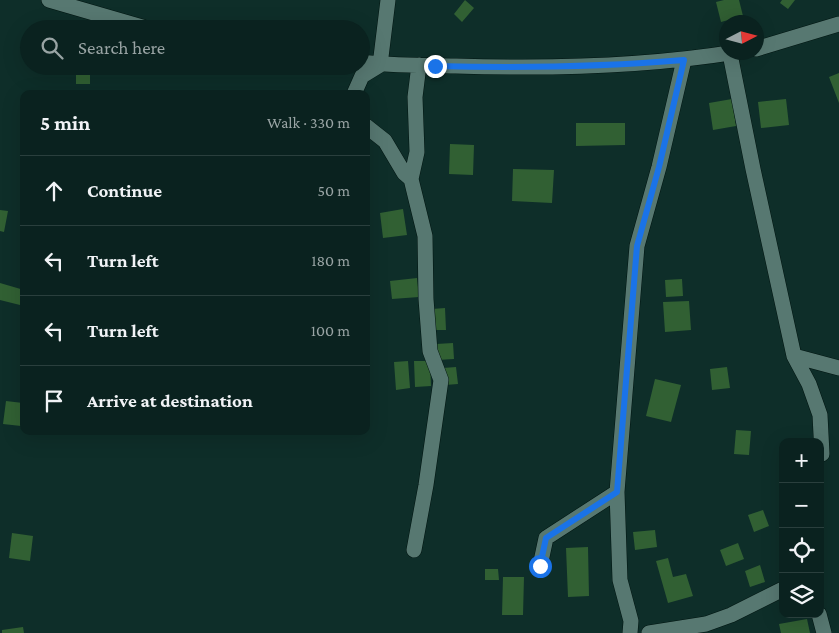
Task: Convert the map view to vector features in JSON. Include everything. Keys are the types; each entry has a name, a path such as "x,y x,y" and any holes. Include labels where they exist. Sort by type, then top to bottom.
{"street":[{"path":"380,65 388,0"},
{"path":"53,1 118,20"},
{"path":"764,47 839,24"},
{"path":"370,63 488,67 622,66 719,55"},
{"path":"684,60 659,167 637,246 617,492 620,580 630,627 650,633 706,624 731,615 779,591"},
{"path":"734,60 753,169 794,356 809,384 820,415 821,438"},
{"path":"370,71 380,65"},
{"path":"414,550 426,485 440,380 430,351 426,299 426,236 411,179 417,152 415,97 419,65"},
{"path":"356,90 364,75"},
{"path":"370,129 385,141 404,173 411,179"},
{"path":"794,356 839,368"},
{"path":"540,566 546,538 617,492"},
{"path":"820,618 824,633"}],"building":[{"path":"465,0 474,8 462,22 454,14"},
{"path":"739,0 743,15 719,15 716,2"},
{"path":"782,0 795,0 788,9 780,3"},
{"path":"839,73 839,103 829,77"},
{"path":"76,75 90,75 90,84 76,84"},
{"path":"732,99 736,126 713,130 709,103"},
{"path":"786,99 789,125 761,128 758,102"},
{"path":"576,123 625,123 625,145 576,146"},
{"path":"450,144 474,145 473,175 449,174"},
{"path":"513,169 554,170 552,203 512,201"},
{"path":"403,209 407,235 383,238 380,213"},
{"path":"0,210 8,211 4,232 0,231"},
{"path":"417,278 419,297 392,299 390,281"},
{"path":"682,279 683,296 666,297 665,280"},
{"path":"0,283 20,289 20,305 0,300"},
{"path":"689,301 691,330 665,332 663,302"},
{"path":"445,308 446,330 432,330 432,309"},
{"path":"453,343 454,359 437,360 436,344"},
{"path":"408,361 410,388 396,390 394,362"},
{"path":"414,361 430,361 431,386 415,387"},
{"path":"456,367 458,384 445,385 443,368"},
{"path":"727,367 730,388 712,390 710,369"},
{"path":"655,379 681,385 671,422 646,416"},
{"path":"6,401 20,403 20,426 3,424"},
{"path":"736,430 751,431 749,455 734,454"},
{"path":"763,510 769,526 754,532 748,515"},
{"path":"655,530 657,547 635,550 633,532"},
{"path":"12,533 33,536 30,561 9,558"},
{"path":"738,543 744,559 726,566 720,550"},
{"path":"588,547 589,596 568,597 566,548"},
{"path":"668,558 673,577 686,574 693,596 668,603 656,561"},
{"path":"760,565 765,582 750,587 745,571"},
{"path":"485,569 498,569 499,580 485,580"},
{"path":"503,577 524,577 523,615 502,615"},
{"path":"807,619 810,633 781,633 779,624"},
{"path":"23,627 24,633 2,633 2,630"}],"route":[{"path":"435,66 622,66 684,60 659,167 637,246 617,492 546,538 540,566"}]}
